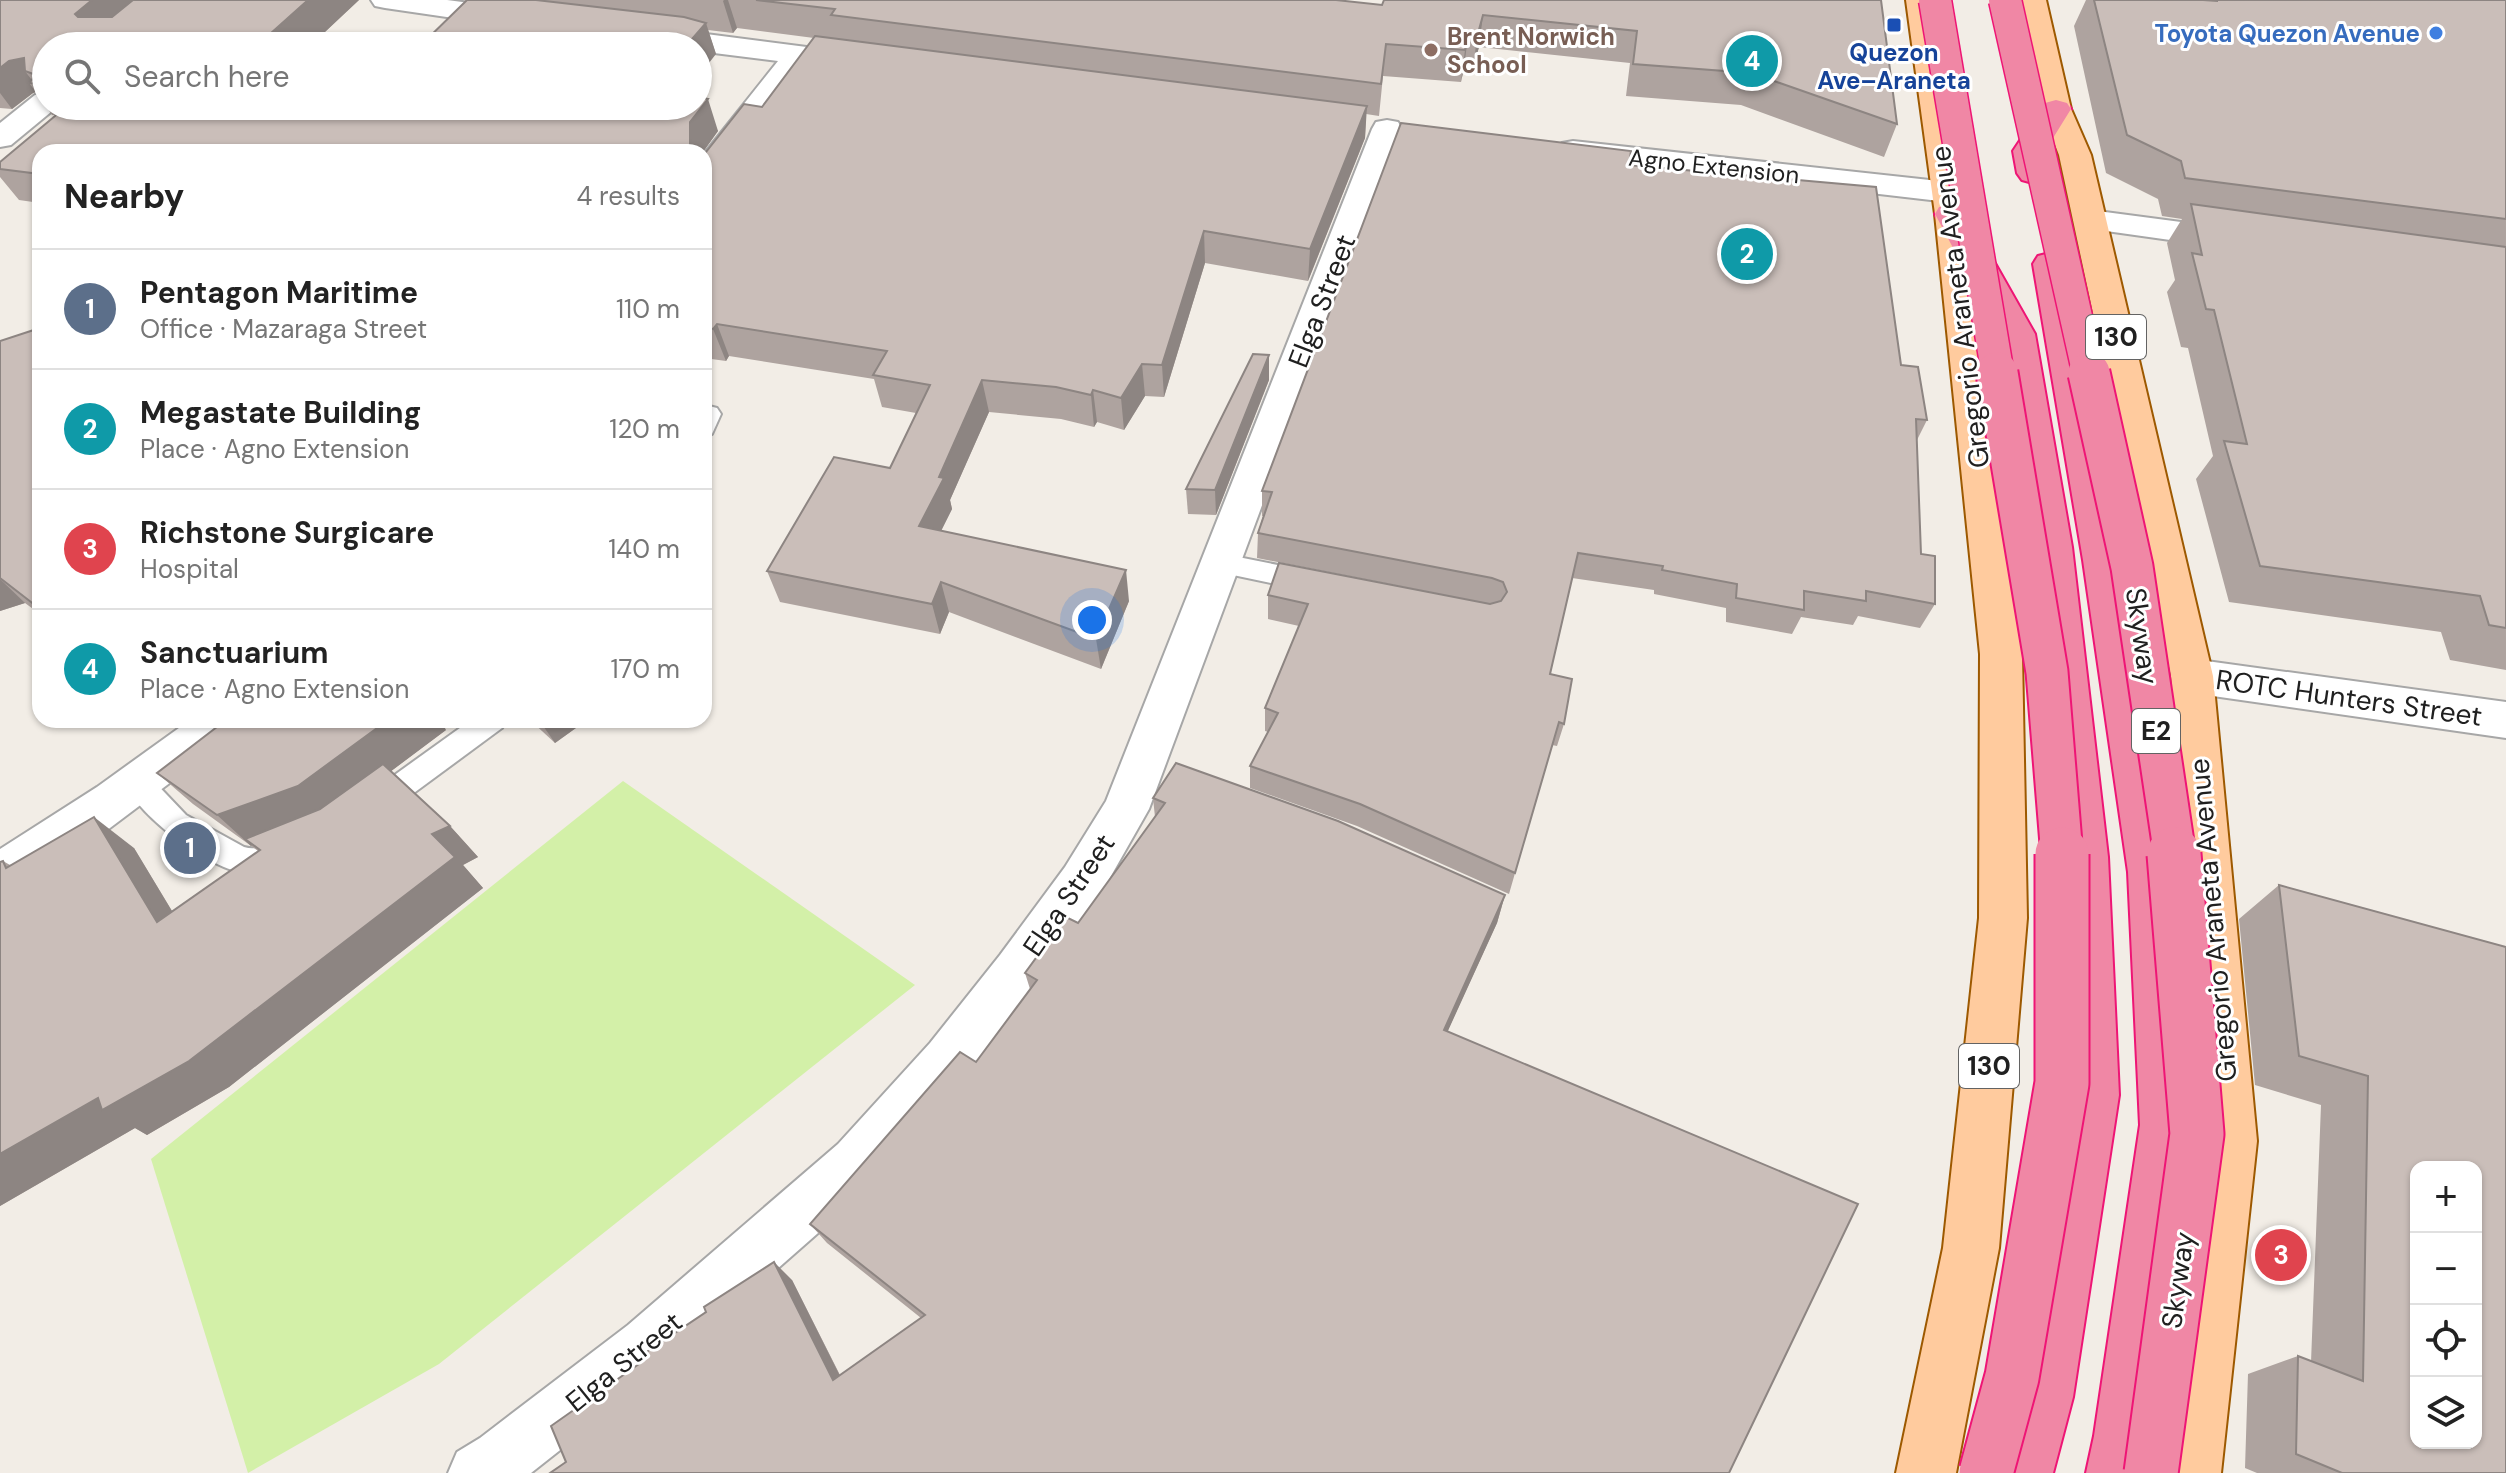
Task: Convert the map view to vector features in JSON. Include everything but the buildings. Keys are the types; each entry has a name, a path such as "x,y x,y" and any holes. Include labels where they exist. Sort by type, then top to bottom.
{"highway":[{"path":"1935,0 2047,672 2062,851 2062,1083 2012,1377 1986,1473"},
{"name":"Skyway","path":"2005,0 2132,567 2178,878 2197,1134 2151,1473"},
{"path":"2056,109 2029,151 2103,560 2151,872 2166,1125 2124,1436 2116,1473"},
{"path":"1950,203 2017,334 2052,547 2085,857 2093,1095 2044,1397 2023,1473"}],"main road":[{"name":"Gregorio Araneta Avenue","path":"1920,0 1950,203 2001,654 2003,918 1971,1248 1926,1473"},
{"name":"Gregorio Araneta Avenue","path":"2032,0 2056,109 2075,155 2192,676 2231,1141 2191,1473"}],"street":[{"path":"385,0 538,21"},
{"path":"712,44 891,67"},
{"path":"712,165 798,55"},
{"path":"0,138 32,112"},
{"name":"Elga Street","path":"478,1473 501,1459 648,1345 857,1163 948,1060 1082,882 1126,809 1156,770 1223,564 1387,129"},
{"name":"Agno Extension","path":"1542,147 1950,203"},
{"path":"2090,220 2259,243"},
{"name":"ROTC Hunters Street","path":"2192,676 2506,720"},
{"path":"0,873 45,847 138,783 210,728"}],"lane":[{"path":"1223,564 1338,587"},
{"path":"353,820 481,728"},
{"path":"138,783 176,824 237,858 251,862 267,859 311,841"}],"green space":[{"path":"623,781 915,985 439,1364 248,1473 151,1159"}],"place":[{"name":"Quezon Ave–Araneta","path":"1894,25"},
{"name":"Toyota Quezon Avenue","path":"2436,33"},
{"name":"Brent Norwich School","path":"1431,50"},
{"name":"Sanctuarium","path":"1752,61"},
{"name":"Megastate Building","path":"1747,254"},
{"name":"Pentagon Maritime","path":"190,848"},
{"name":"Richstone Surgicare","path":"2281,1255"}]}
